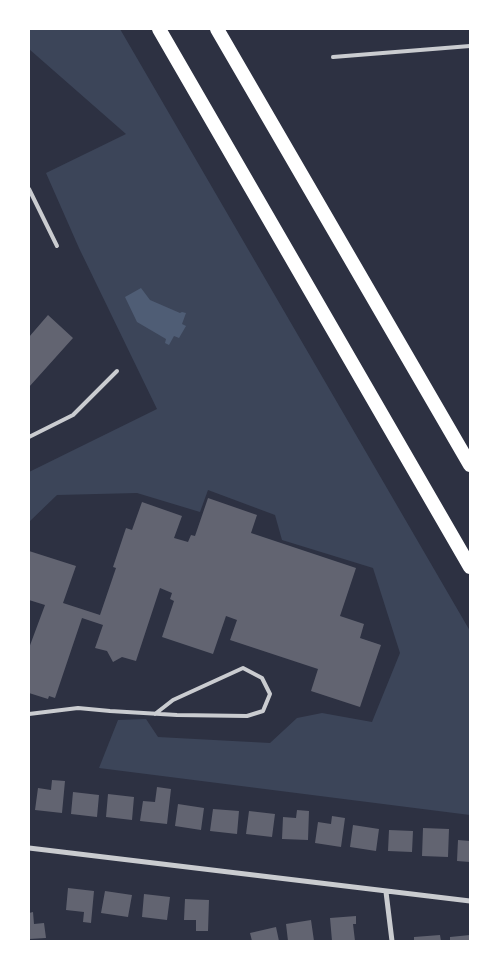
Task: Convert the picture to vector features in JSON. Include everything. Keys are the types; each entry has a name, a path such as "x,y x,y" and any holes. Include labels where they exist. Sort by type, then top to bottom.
{"highway":[{"path":"159,29 470,567"},
{"path":"217,29 470,465"}],"street":[{"path":"29,848 470,901"},
{"path":"386,892 392,941"}],"lane":[{"path":"333,57 470,46"},
{"path":"29,189 57,246"},
{"path":"29,437 73,416 117,372"},
{"path":"29,714 78,708 155,714 247,716 263,711 270,694 262,678 243,668 173,700 155,714"}],"shaded area":[{"path":"29,29 120,29 470,631 470,815 99,768 118,720 146,719 158,737 270,743 297,718 322,713 372,722 400,653 373,568 282,540 275,515 208,490 200,512 137,493 57,495 29,522 29,472 157,409 79,248 46,173 126,134 29,49"},
{"path":"141,288 150,300 180,313 186,313 182,324 186,326 179,338 174,336 169,345 165,343 166,339 137,322 125,297"}],"building":[{"path":"48,315 73,338 29,387 29,337"},
{"path":"208,498 257,515 251,533 356,568 340,616 364,624 360,638 381,645 360,707 311,691 318,669 230,640 237,620 226,616 213,654 162,637 174,601 170,599 172,593 160,588 136,661 122,657 113,662 107,651 95,648 103,625 82,618 55,698 49,696 48,699 29,693 29,648 45,605 29,600 29,551 76,566 63,603 100,615 116,568 113,567 126,528 132,530 142,502 182,516 174,538 188,542 191,535 195,536"},
{"path":"52,780 65,781 62,813 35,810 38,788 51,790"},
{"path":"157,787 171,789 167,824 140,821 143,801 155,802"},
{"path":"73,792 99,795 97,817 71,814"},
{"path":"108,794 134,797 132,820 106,817"},
{"path":"178,804 204,808 201,830 175,826"},
{"path":"213,809 239,811 237,834 210,831"},
{"path":"297,810 309,811 308,840 282,839 283,817 296,818"},
{"path":"249,811 275,814 272,837 246,834"},
{"path":"332,816 345,818 341,847 315,843 318,822 331,824"},
{"path":"353,825 379,829 376,851 350,847"},
{"path":"423,828 449,829 448,857 422,856"},
{"path":"389,830 413,831 412,852 388,851"},
{"path":"458,840 470,841 470,862 457,861"},
{"path":"68,888 94,891 91,923 83,922 84,912 66,910"},
{"path":"105,891 132,895 128,917 101,913"},
{"path":"144,894 170,897 167,920 142,917"},
{"path":"185,899 209,900 208,931 196,931 196,920 184,920"},
{"path":"33,912 34,924 44,923 46,938 29,939 29,913"},
{"path":"356,916 356,924 353,924 355,941 332,941 330,918"},
{"path":"311,920 314,941 288,941 286,924"},
{"path":"276,927 279,941 252,941 250,933"},
{"path":"440,935 441,941 414,941 414,937"},
{"path":"470,935 470,941 450,941 450,937"}]}
